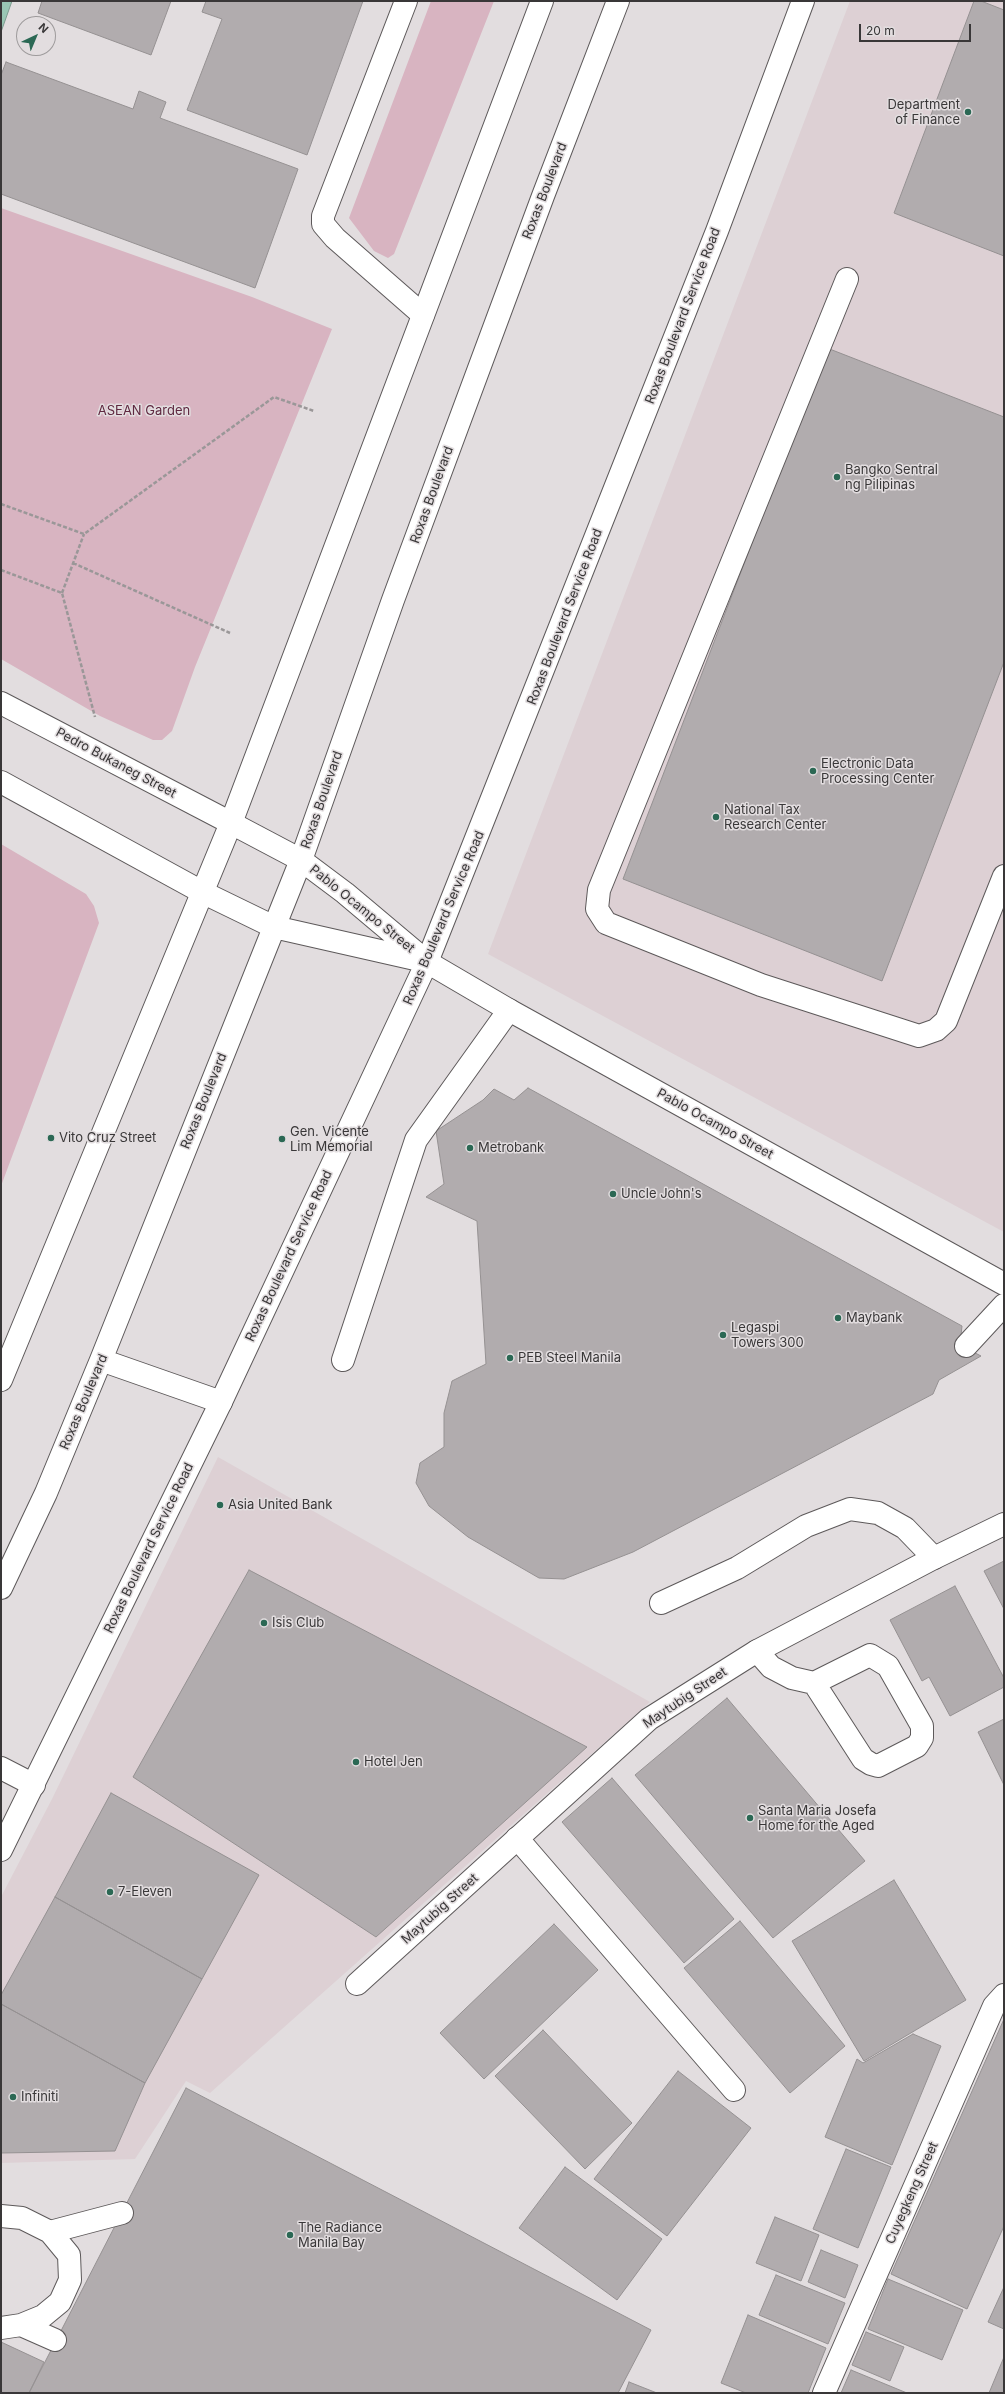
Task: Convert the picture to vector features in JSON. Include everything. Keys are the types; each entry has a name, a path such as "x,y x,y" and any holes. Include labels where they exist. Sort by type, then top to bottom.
{"main road":[{"path":"406,1 323,216 323,224 334,238 423,315"},
{"path":"1,1380 231,823 542,1"},
{"name":"Roxas Boulevard","path":"1,1588 46,1493 101,1360 301,860 438,480 618,1"},
{"name":"Roxas Boulevard Service Road","path":"1,1850 221,1402 427,962 717,231 803,1"},
{"path":"847,279 599,890 597,910 606,923 761,985 919,1036 936,1030 946,1021 1004,876"},
{"name":"Pedro Bukaneg Street","path":"1,703 231,823"},
{"path":"1,782 202,892"},
{"name":"Pablo Ocampo Street","path":"231,823 301,860 345,893 427,962 509,1010 1004,1284"},
{"name":"Pablo Ocampo Street","path":"202,892 274,927 427,962"},
{"path":"343,1360 416,1140 509,1010"},
{"path":"966,1346 1004,1305"},
{"path":"101,1360 221,1402"},
{"path":"661,1603 737,1568 806,1526 850,1509 878,1513 905,1528 934,1558"},
{"name":"Maytubig Street","path":"357,1984 649,1719 757,1651 934,1558 1004,1524"},
{"path":"757,1651 771,1668 792,1678 814,1683 870,1654 888,1666 922,1726 922,1738 917,1746 878,1766 871,1764 863,1759 814,1683"},
{"path":"1,1768 34,1785"},
{"path":"517,1838 734,2090"},
{"name":"Cuyegkeng Street","path":"824,2393 994,2006 1004,1995"},
{"path":"50,2232 122,2213"},
{"path":"1,2216 22,2218 50,2232 70,2255 70,2280 60,2302 43,2316 11,2326"},
{"path":"11,2326 55,2340"}],"path":[{"path":"106,758 62,593 84,534 274,397 314,411"},
{"path":"1,504 84,534"},
{"path":"73,563 230,633"},
{"path":"1,570 62,593"}],"shaded area":[{"path":"1,1 12,1 1,32"},
{"name":"Bangko Sentral ng Pilipinas","path":"850,1 1004,1 1004,1232 488,954"},
{"path":"218,1457 650,1702 210,2093 186,2081 135,2159 1,2163 1,1897 52,1799"}],"green space":[{"path":"431,1 494,1 394,254 388,258 374,251 349,218"},
{"name":"ASEAN Garden","path":"1,208 252,297 332,329 195,667 172,731 162,740 153,740 100,716 1,659"},
{"path":"1,844 86,894 94,906 99,923 1,1186"}],"building":[{"path":"42,1 171,1 151,55 56,20 56,16 46,16 38,13"},
{"path":"206,1 363,1 307,155 187,110 222,19 202,12"},
{"name":"Department of Finance","path":"974,1 981,1 1004,10 1004,256 894,213"},
{"path":"6,62 133,109 139,91 166,102 160,118 298,169 255,288 1,194 1,75"},
{"name":"Electronic Data Processing Center","path":"827,348 1004,417 1004,662 882,981 623,879"},
{"name":"Legaspi Towers 300","path":"528,1088 962,1326 960,1345 981,1356 939,1380 933,1394 633,1552 564,1579 539,1578 468,1537 429,1506 416,1483 420,1463 444,1447 444,1413 452,1381 486,1364 477,1221 426,1197 444,1184 436,1131 483,1100 494,1089 514,1100"},
{"path":"1004,1561 1004,1609 984,1571"},
{"name":"Hotel Jen","path":"249,1570 587,1747 376,1937 133,1777"},
{"path":"955,1586 1004,1678 1004,1687 950,1716 929,1677 922,1681 890,1620"},
{"name":"Santa Maria Josefa Home for the Aged","path":"727,1698 865,1861 773,1938 635,1775"},
{"path":"1004,1719 1004,1785 978,1732"},
{"path":"612,1778 734,1919 684,1963 562,1822"},
{"path":"111,1793 259,1875 202,1979 55,1897"},
{"path":"894,1880 966,2000 864,2061 792,1941"},
{"path":"55,1897 202,1979 145,2083 1,2004 1,1995"},
{"path":"740,1921 845,2046 790,2093 684,1968"},
{"path":"554,1924 598,1970 484,2079 440,2033"},
{"path":"1,2004 145,2083 115,2151 1,2153"},
{"path":"1004,2019 1004,2226 967,2309 891,2274"},
{"path":"543,2030 632,2123 585,2169 495,2076"},
{"path":"913,2034 941,2046 892,2165 825,2137 857,2059 863,2063"},
{"path":"678,2071 751,2128 667,2236 594,2179"},
{"name":"The Radiance Manila Bay","path":"186,2088 651,2330 618,2393 29,2393"},
{"path":"846,2149 891,2167 858,2248 813,2229"},
{"path":"565,2167 662,2239 617,2300 519,2228"},
{"path":"775,2217 819,2235 801,2281 756,2263"},
{"path":"821,2250 858,2265 845,2298 808,2282"},
{"path":"776,2275 845,2303 828,2344 759,2315"},
{"path":"888,2279 963,2310 942,2360 868,2329"},
{"path":"1004,2287 1004,2329 988,2322"},
{"path":"748,2315 826,2348 808,2393 746,2393 721,2383"},
{"path":"866,2332 904,2347 890,2381 852,2365"},
{"path":"1,2342 44,2362 29,2393 1,2393"},
{"path":"1004,2357 1004,2393 989,2393"},
{"path":"851,2370 907,2393 841,2393"},
{"path":"629,2382 657,2393 625,2393"}],"place":[{"name":"Department of Finance","path":"968,112"},
{"name":"Bangko Sentral ng Pilipinas","path":"837,477"},
{"name":"Electronic Data Processing Center","path":"813,771"},
{"name":"National Tax Research Center","path":"716,817"},
{"name":"Vito Cruz Street","path":"51,1138"},
{"name":"Gen. Vicente Lim Memorial","path":"282,1139"},
{"name":"Metrobank","path":"470,1148"},
{"name":"Uncle John's","path":"613,1194"},
{"name":"Maybank","path":"838,1318"},
{"name":"Legaspi Towers 300","path":"723,1335"},
{"name":"PEB Steel Manila","path":"510,1358"},
{"name":"Asia United Bank","path":"220,1505"},
{"name":"Isis Club","path":"264,1623"},
{"name":"Hotel Jen","path":"356,1762"},
{"name":"Santa Maria Josefa Home for the Aged","path":"750,1818"},
{"name":"7-Eleven","path":"110,1892"},
{"name":"Infiniti","path":"13,2097"},
{"name":"The Radiance Manila Bay","path":"290,2235"}]}
